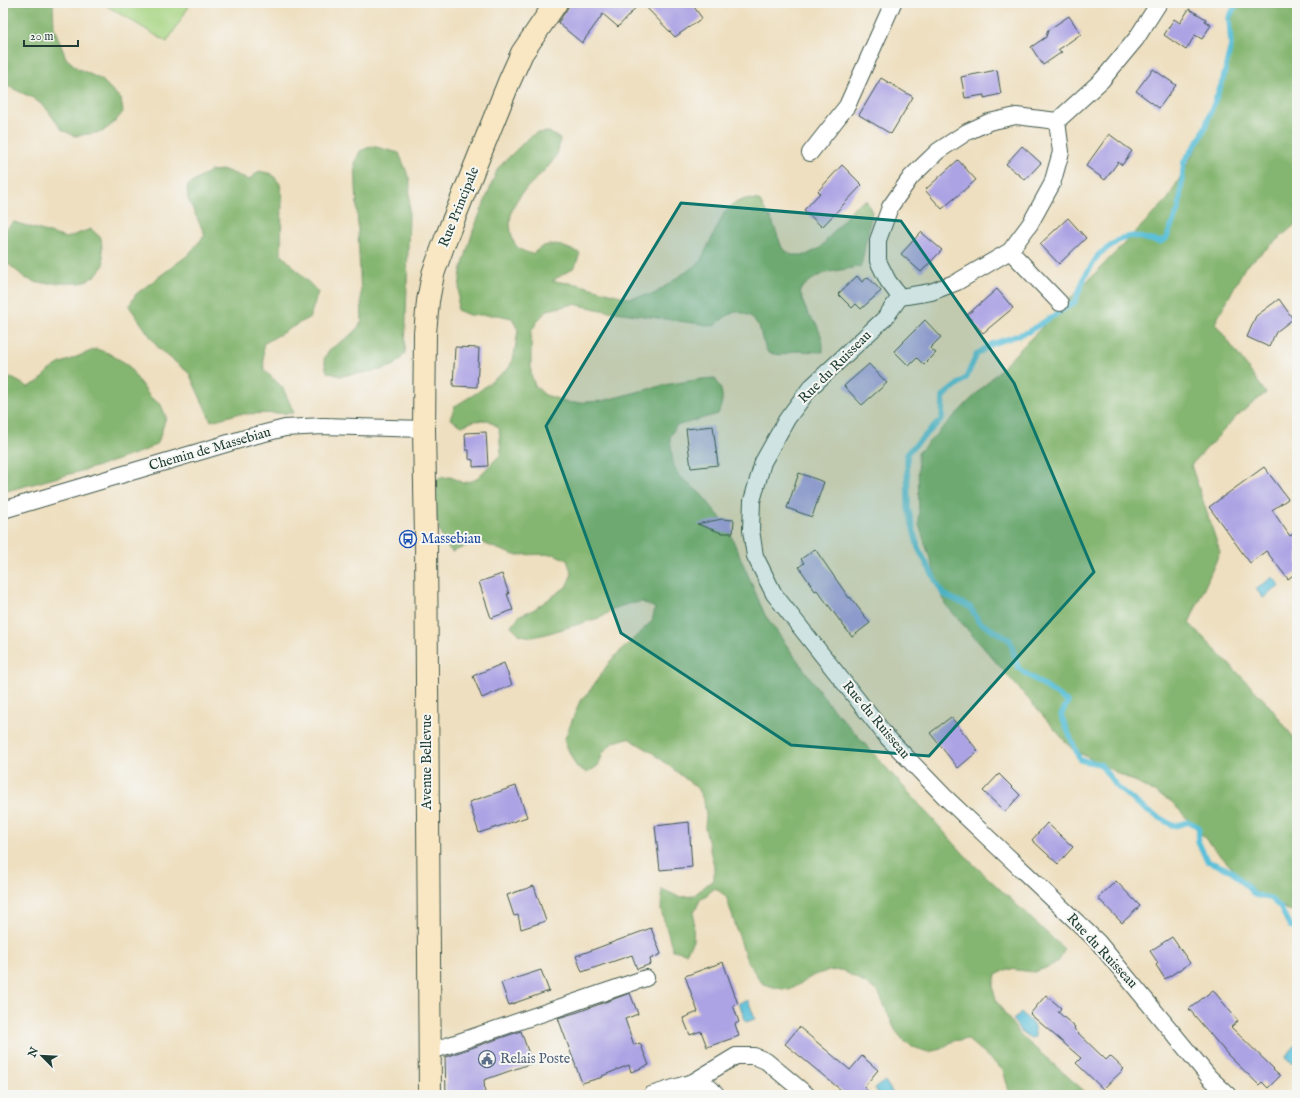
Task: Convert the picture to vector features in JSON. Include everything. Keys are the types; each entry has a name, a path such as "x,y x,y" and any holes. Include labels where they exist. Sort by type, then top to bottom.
{"main road":[{"name":"Rue Principale","path":"424,429 425,334 428,301 433,274 446,238 522,53 556,3"},
{"name":"Avenue Bellevue","path":"424,429 430,1095"}],"street":[{"path":"810,153 847,106 893,3"},
{"path":"1057,121 1061,152 1052,184 1030,224 1010,251 957,282 931,292 900,297 888,281 878,261 878,240 890,207 911,177 938,151 967,132 989,122 1016,116 1057,121 1102,80 1136,39 1159,3"},
{"path":"1010,251 1060,303"},
{"name":"Rue du Ruisseau","path":"900,297 884,318 810,388 786,419 763,462 752,501 751,530 755,556 774,594 887,737 944,796 1098,942 1209,1076 1228,1095"},
{"name":"Chemin de Massebiau","path":"3,510 284,428 323,426 424,429"},
{"path":"429,1052 646,978"},
{"path":"651,1095 693,1082 736,1056 754,1056 766,1061 806,1095"},
{"path":"693,1082 709,1087 717,1095"}],"highlighted area":[{"path":"681,203 901,221 1014,383 1094,572 929,756 791,745 621,633 546,426"}],"green space":[{"path":"3,3 53,3 54,28 66,58 77,68 102,80 121,99 123,112 114,123 102,132 75,136 62,130 46,108 33,98 3,84"},
{"path":"102,3 191,3 167,42"},
{"path":"1242,3 1297,3 1297,223 1245,267 1215,323 1266,393 1239,414 1191,465 1220,552 1189,623 1268,704 1297,742 1297,915 1252,890 1171,801 1072,749 945,604 919,525 918,453 1168,199 1203,136 1232,49 1231,24 1233,10"},
{"path":"549,132 560,139 558,152 551,164 526,188 513,207 510,219 511,232 515,244 523,251 532,254 543,246 556,244 580,253 575,267 552,281 577,284 628,298 654,294 700,262 724,213 733,204 745,199 759,200 773,223 782,248 792,255 806,255 820,248 855,206 866,200 872,212 861,266 829,272 815,278 800,290 808,314 817,325 822,338 823,352 794,351 781,355 768,353 762,339 759,326 750,316 737,311 725,317 714,326 601,310 574,304 548,310 538,320 531,332 531,374 535,386 545,395 571,403 602,401 664,385 715,378 722,396 718,414 676,426 670,437 673,464 679,476 701,494 726,524 765,615 829,704 972,863 1064,949 1059,961 1035,972 1008,969 996,975 993,989 997,1002 1020,1035 1089,1095 1010,1095 1003,1070 967,1039 953,1041 941,1049 928,1052 916,1048 904,1041 895,1030 878,991 842,970 828,971 814,975 790,990 776,988 762,983 747,961 726,896 715,888 700,900 694,913 693,941 686,953 673,950 661,910 662,889 679,897 693,896 714,879 714,867 705,828 706,815 704,801 697,788 653,753 628,738 614,742 603,752 599,765 587,773 576,766 564,741 579,703 588,693 611,660 652,621 655,608 642,602 628,604 613,609 602,617 546,634 533,637 520,635 511,626 520,615 533,610 566,587 572,574 567,560 554,554 514,555 477,541 452,552 443,543 436,517 434,490 438,478 451,477 463,483 475,480 501,454 499,428 488,420 474,421 462,426 450,419 455,406 478,392 509,368 514,356 518,330 512,318 498,315 469,315 457,310 461,271 473,231 498,168 526,140 536,133"},
{"path":"372,146 399,153 410,180 405,354 395,365 381,370 340,376 327,372 324,359 329,350 355,332 362,321 355,163 360,151"},
{"path":"225,170 249,180 259,171 272,174 280,184 282,198 281,254 318,292 310,317 263,344 264,370 283,388 294,413 237,414 211,421 189,373 159,349 129,306 136,294 188,255 205,235 188,199 187,186 210,171"},
{"path":"14,222 66,238 91,229 101,238 104,265 94,277 81,283 38,283 25,278 5,261 3,257 3,231"},
{"path":"96,349 108,353 127,364 150,397 161,405 166,417 158,443 146,450 103,465 3,492 3,373 28,387 40,381 48,371 59,364"}],"water":[{"path":"1273,577 1280,586 1263,598 1256,589"},
{"path":"748,1000 755,1019 746,1022 739,1003"},
{"path":"1021,1013 1032,1023 1035,1037 1031,1038 1021,1032 1013,1020"},
{"path":"1297,1043 1297,1058 1292,1064 1285,1058"},
{"path":"885,1081 894,1095 879,1095 875,1088"}],"building":[{"path":"571,3 640,3 618,27 603,14 582,43 558,23"},
{"path":"642,3 691,3 702,18 675,37"},
{"path":"1189,9 1206,19 1205,21 1211,25 1202,39 1195,35 1186,50 1164,35 1174,19 1180,23"},
{"path":"1069,16 1081,34 1058,50 1062,52 1043,65 1031,47 1046,37 1048,30"},
{"path":"1153,69 1176,85 1159,108 1136,91"},
{"path":"997,70 1001,94 984,98 984,95 965,98 961,77"},
{"path":"881,78 913,97 891,134 859,115"},
{"path":"1109,134 1132,151 1122,165 1118,162 1105,180 1086,166"},
{"path":"1022,146 1041,163 1025,180 1006,164"},
{"path":"958,160 976,180 942,209 925,190"},
{"path":"842,165 862,185 822,227 804,210 820,193 818,191"},
{"path":"1068,218 1086,238 1059,264 1040,244"},
{"path":"921,232 942,250 921,272 901,254"},
{"path":"857,276 862,282 868,277 881,291 861,309 856,304 852,308 838,294"},
{"path":"997,289 1013,308 983,333 967,315"},
{"path":"1279,299 1293,319 1276,332 1269,347 1247,337 1256,316"},
{"path":"925,320 941,337 930,348 936,353 924,365 917,358 909,366 894,351"},
{"path":"455,347 479,348 477,387 453,386"},
{"path":"869,364 887,383 862,405 844,386"},
{"path":"713,426 718,465 691,468 686,429"},
{"path":"486,432 488,466 473,467 473,460 469,459 469,450 466,450 465,433"},
{"path":"1264,467 1288,499 1272,510 1290,536 1297,531 1297,572 1288,579 1266,551 1250,563 1209,507"},
{"path":"799,473 824,482 812,517 787,508"},
{"path":"722,519 734,520 733,533 722,533 697,524"},
{"path":"815,549 849,598 850,597 870,623 852,637 817,590 815,591 799,567 804,563 801,559"},
{"path":"502,574 513,610 491,618 479,582"},
{"path":"504,663 512,685 482,698 473,676"},
{"path":"951,717 978,751 958,768 930,733"},
{"path":"999,774 1020,795 1005,812 983,791"},
{"path":"516,786 527,817 479,833 469,802"},
{"path":"689,822 692,867 660,870 655,826"},
{"path":"1047,823 1073,847 1058,864 1032,840"},
{"path":"1116,881 1140,906 1122,923 1098,898"},
{"path":"534,886 546,921 521,929 518,915 514,916 507,895"},
{"path":"651,928 661,954 650,959 651,964 637,969 632,955 582,972 576,956"},
{"path":"1172,937 1190,963 1165,979 1156,965 1158,963 1150,951"},
{"path":"723,962 738,1004 733,1005 739,1022 735,1024 739,1036 707,1047 701,1031 690,1035 683,1018 698,1012 685,976"},
{"path":"541,970 549,991 509,1005 501,983"},
{"path":"1213,990 1238,1021 1231,1027 1280,1076 1268,1088 1262,1082 1259,1085 1228,1055 1189,1009"},
{"path":"630,993 638,1014 625,1019 634,1045 640,1043 649,1065 631,1072 629,1065 602,1076 603,1077 582,1083 558,1018"},
{"path":"1046,995 1061,1008 1058,1012 1075,1027 1074,1029 1106,1060 1110,1056 1124,1069 1103,1089 1076,1063 1081,1058 1030,1014"},
{"path":"799,1027 850,1070 862,1056 878,1070 864,1087 870,1095 847,1095 785,1044"},
{"path":"521,1031 532,1063 484,1080 485,1095 446,1095 445,1057"}],"waterway":[{"path":"1239,3 1234,8 1229,18 1231,45 1223,80 1202,135 1184,162 1179,208 1166,239 1160,242 1133,236 1122,238 1099,254 1085,276 1075,302 1028,332 992,344 977,354 966,378 943,396 942,419 907,453 908,508 918,548 943,594 970,607 979,622 1010,640 1018,668 1068,702 1061,715 1080,760 1100,764 1118,788 1147,811 1174,826 1189,822 1199,827 1198,841 1207,861 1232,871 1255,895 1270,898 1280,907 1290,926 1297,928"}],"place":[{"name":"Massebiau","path":"408,539"},
{"name":"Relais Poste","path":"487,1059"}]}
